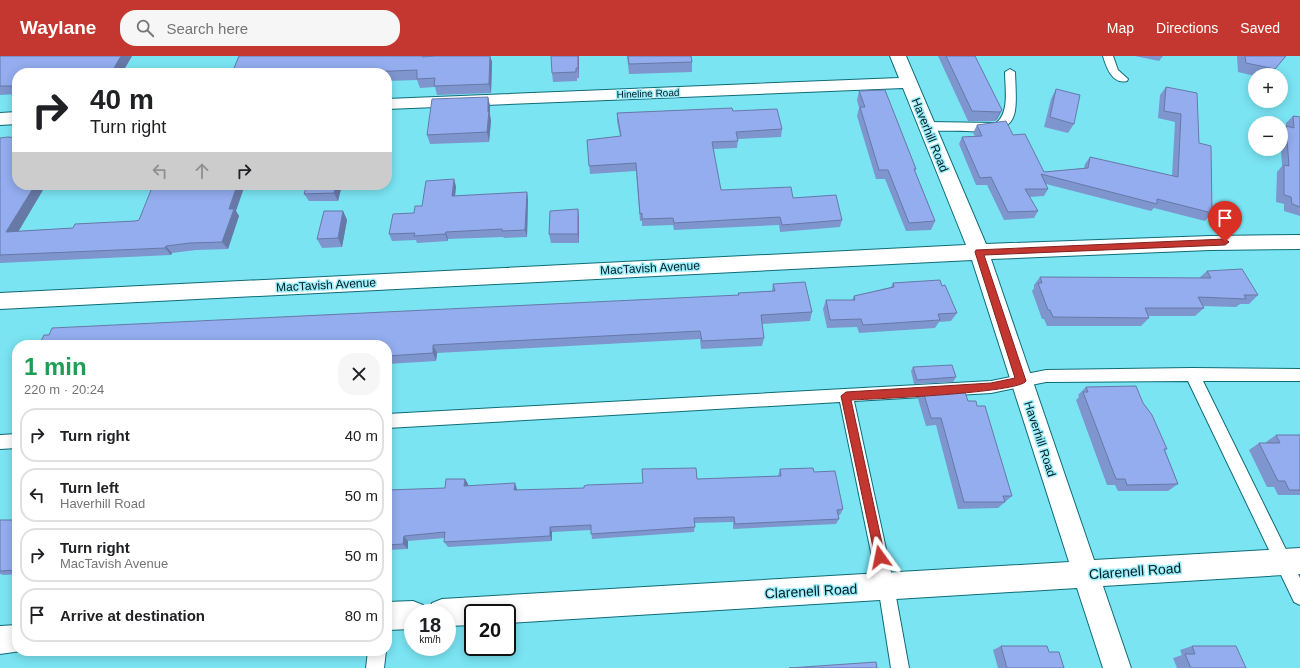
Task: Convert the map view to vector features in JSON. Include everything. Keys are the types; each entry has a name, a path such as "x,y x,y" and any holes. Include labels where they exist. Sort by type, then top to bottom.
{"street":[{"name":"Haverhill Road","path":"898,56 979,252 1084,574 1117,668"},
{"name":"Hineline Road","path":"392,104 909,83"},
{"path":"0,119 12,118"},
{"name":"MacTavish Avenue","path":"0,302 979,252 1210,242 1300,242"},
{"name":"Clarenell Road","path":"456,612 1292,561"},
{"path":"392,616 404,615"},
{"path":"0,640 12,639"}],"lane":[{"path":"1108,56 1112,71 1123,80"},
{"path":"927,126 991,128 1001,126 1006,120 1010,109 1010,72"},
{"path":"1192,374 1292,561 1300,596"},
{"path":"392,421 991,387 1046,376 1192,374 1300,375"},
{"path":"846,396 886,586 900,668"},
{"path":"0,442 12,441"},
{"path":"375,668 376,656"}],"building":[{"path":"0,56 121,56 114,68 12,68 12,86 0,86"},
{"path":"239,56 490,56 489,84 434,86 435,78 417,79 417,70 392,71 392,68 234,68"},
{"path":"551,56 578,56 578,68 576,68 576,72 552,73"},
{"path":"628,56 691,56 692,62 629,64"},
{"path":"946,56 975,56 1002,110 1000,112 972,111"},
{"path":"1245,56 1286,56 1276,68 1246,63"},
{"path":"1166,87 1197,93 1199,143 1211,146 1212,213 1157,199 1157,204 1041,174 1048,189 1025,189 1038,211 1008,212 991,177 980,178 962,137 982,136 977,125 1006,121 1013,135 1025,134 1044,172 1088,168 1090,157 1178,177 1181,114 1164,111"},
{"path":"1056,89 1080,95 1074,124 1050,117"},
{"path":"885,90 935,221 909,223 888,170 879,170 860,107 865,107 859,91"},
{"path":"488,97 488,112 489,111 487,132 427,135 432,99"},
{"path":"732,108 733,111 777,109 782,129 736,132 738,141 712,142 721,190 791,187 793,198 836,195 842,220 782,225 780,217 674,223 673,218 642,219 642,213 640,214 636,163 589,166 587,140 621,136 617,113"},
{"path":"1293,116 1300,117 1300,207 1292,204 1291,197 1284,195 1284,165 1289,166 1288,126 1294,128"},
{"path":"12,137 12,190 32,190 6,232 73,228 75,224 139,220 151,190 235,190 229,209 234,209 222,242 190,243 166,246 165,248 0,255 0,138"},
{"path":"454,179 452,196 527,192 525,230 502,231 502,229 446,232 445,234 414,236 415,233 389,234 393,214 414,213 415,206 422,206 426,181"},
{"path":"305,190 335,190 334,193 304,194"},
{"path":"578,209 578,234 549,234 550,211"},
{"path":"324,211 343,211 338,238 317,239"},
{"path":"1242,269 1258,295 1244,295 1246,299 1198,297 1204,308 1145,308 1149,318 1053,317 1050,310 1048,310 1038,283 1042,283 1040,277 1211,278 1207,271"},
{"path":"940,280 942,286 945,285 957,313 938,314 940,320 863,325 861,319 830,320 826,300 855,300 854,296 894,287 893,283"},
{"path":"805,282 812,312 761,315 764,338 702,341 700,331 433,345 433,353 392,356 392,340 42,340 44,335 49,335 52,328 739,295 738,293 775,291 773,284"},
{"path":"952,365 956,377 917,380 913,367"},
{"path":"1136,386 1143,403 1152,415 1167,449 1164,449 1178,484 1127,485 1125,479 1116,479 1083,392 1088,392 1086,387"},
{"path":"964,389 968,401 976,401 977,406 985,406 1012,496 1003,496 1005,502 964,502 941,418 931,418 923,391"},
{"path":"1276,435 1300,435 1300,490 1289,490 1285,481 1278,481 1259,443 1280,443"},
{"path":"696,468 697,479 781,476 780,469 813,468 814,472 835,471 843,509 837,510 839,519 735,524 734,517 694,518 695,527 591,534 591,525 550,527 550,536 444,542 445,532 404,536 403,544 392,545 392,490 445,488 446,479 465,479 464,486 515,483 514,490 584,488 584,486 587,485 643,483 642,469"},
{"path":"0,520 12,520 12,570 0,571"},
{"path":"1001,646 1047,646 1049,652 1059,652 1064,668 1007,668"},
{"path":"1192,646 1236,646 1246,668 1191,668 1185,654 1195,654"},
{"path":"876,662 877,668 789,668"}],"route":[{"path":"880,557 846,396 991,387 1021,381 979,252 1225,242"}]}
